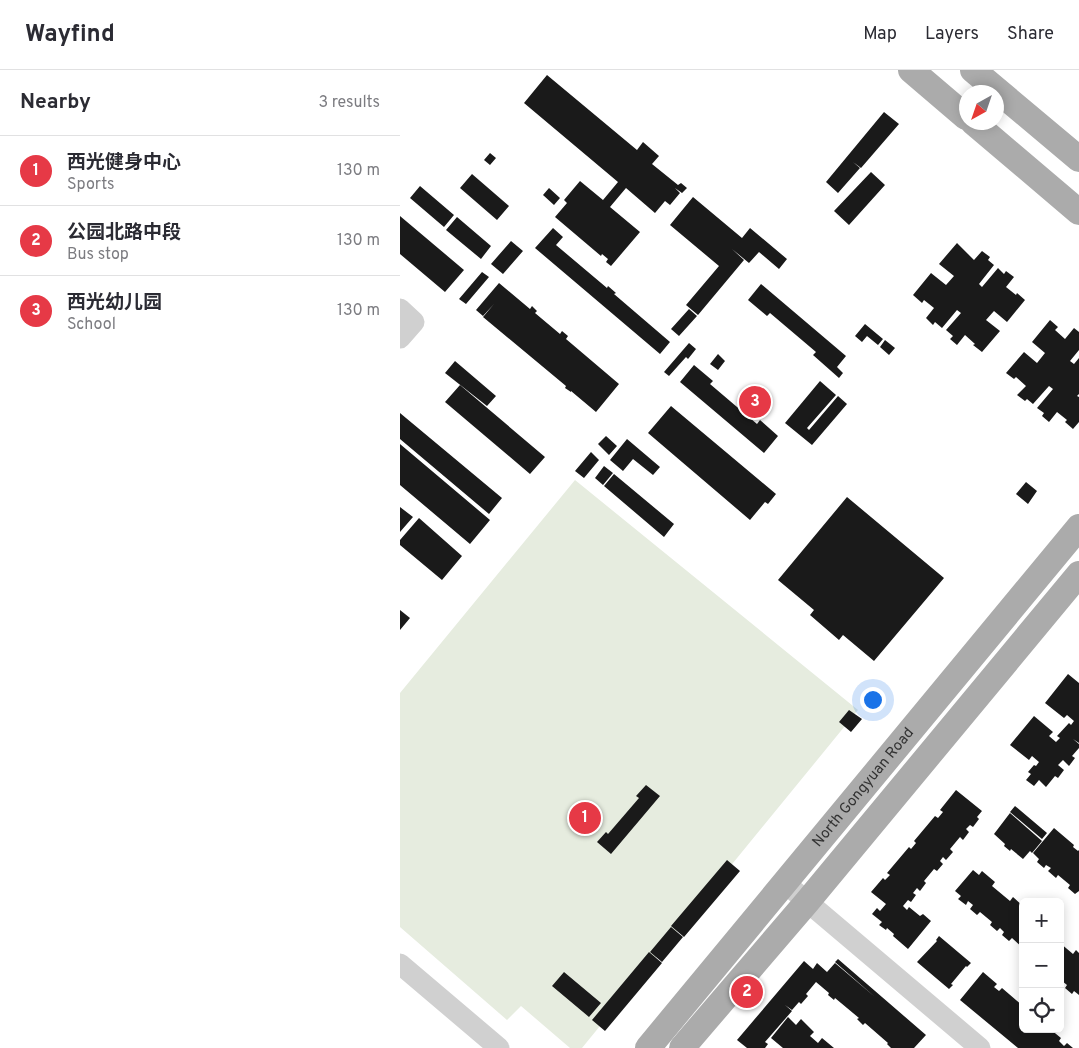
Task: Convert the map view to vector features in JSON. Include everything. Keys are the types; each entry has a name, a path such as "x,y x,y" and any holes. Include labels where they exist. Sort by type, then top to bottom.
{"main road":[{"path":"911,70 959,111"},
{"path":"973,70 1079,159"},
{"path":"982,130 1079,212"},
{"name":"North Gongyuan Road","path":"648,1048 1079,527"},
{"name":"North Gongyuan Road","path":"682,1048 807,902 1079,574"}],"street":[{"path":"400,309 414,322 400,338"},
{"path":"785,883 980,1048"},
{"path":"400,964 499,1048"}],"shaded area":[{"path":"575,480 858,710 582,1048 570,1048 521,1006 507,1020 400,927 400,693"}],"building":[{"path":"547,75 637,150 643,142 659,156 652,164 678,185 681,183 687,188 682,193 675,188 680,193 670,205 665,201 655,213 626,188 610,207 640,232 611,266 606,262 608,259 602,254 601,256 555,217 567,203 564,200 580,181 603,200 618,182 524,103"},
{"path":"884,112 899,124 861,168 853,162 860,168 838,193 826,182"},
{"path":"490,153 496,158 490,165 484,160"},
{"path":"871,172 885,185 849,225 834,211"},
{"path":"472,174 509,206 497,220 460,188"},
{"path":"420,186 454,215 444,227 410,198"},
{"path":"549,188 560,198 554,205 543,195"},
{"path":"693,197 742,238 750,228 787,259 779,269 759,252 749,263 732,249 744,260 698,315 686,305 719,266 670,225"},
{"path":"400,216 464,270 445,292 400,254"},
{"path":"457,217 491,246 481,259 446,230"},
{"path":"553,228 563,237 556,245 607,288 608,286 616,293 614,294 670,342 660,354 535,248"},
{"path":"511,241 523,251 503,274 491,264"},
{"path":"957,243 974,260 982,251 990,257 988,260 994,265 979,284 982,287 998,268 1004,274 1006,271 1014,277 1006,287 1025,300 1007,322 994,311 986,320 1000,331 982,352 965,335 957,345 950,339 953,336 946,330 961,313 957,310 942,328 935,322 933,325 926,318 934,308 924,300 922,303 913,295 931,273 946,285 954,276 939,264"},
{"path":"482,272 489,277 466,304 459,299"},
{"path":"499,283 530,309 532,306 537,311 535,313 560,334 562,331 568,336 566,339 619,384 596,412 565,388 566,386 483,317 494,304 483,316 476,310"},
{"path":"761,284 846,356 837,367 843,373 839,378 813,355 816,352 770,313 767,316 748,300"},
{"path":"689,309 697,316 679,336 671,329"},
{"path":"1050,320 1058,327 1055,330 1065,339 1074,328 1079,332 1079,350 1070,361 1074,364 1079,358 1079,394 1077,396 1079,397 1079,422 1073,429 1065,422 1067,420 1057,412 1049,422 1042,416 1044,413 1037,408 1053,389 1049,386 1033,404 1017,395 1026,386 1016,377 1014,379 1006,373 1024,352 1037,363 1045,353 1032,342"},
{"path":"865,324 883,339 878,345 867,336 862,342 855,336"},
{"path":"885,340 895,348 889,355 880,347"},
{"path":"689,343 696,349 669,376 664,372"},
{"path":"718,354 725,361 718,370 710,364"},
{"path":"455,361 496,396 487,406 445,373"},
{"path":"694,365 713,381 710,384 757,424 760,420 778,436 764,453 680,382"},
{"path":"820,381 836,395 807,428 809,430 838,396 847,404 812,445 785,423"},
{"path":"460,385 545,457 530,474 445,402"},
{"path":"671,406 776,494 768,504 765,502 750,520 648,433"},
{"path":"400,413 502,498 489,514 400,439"},
{"path":"606,436 617,446 609,455 598,444"},
{"path":"627,439 660,467 653,475 633,459 623,471 610,460"},
{"path":"400,444 490,520 470,544 400,485"},
{"path":"591,452 599,460 584,478 575,471"},
{"path":"604,466 613,473 603,485 595,478"},
{"path":"614,474 674,524 664,537 604,486"},
{"path":"1026,482 1037,491 1028,504 1016,494"},
{"path":"847,497 944,578 874,661 843,635 839,640 810,615 814,610 778,580"},
{"path":"400,507 413,517 400,532"},
{"path":"419,518 462,556 442,580 400,545 400,540"},
{"path":"400,610 410,618 400,630"},
{"path":"1068,674 1079,683 1079,743 1073,739 1079,744 1079,748 1072,756 1075,758 1069,766 1063,760 1058,765 1064,770 1058,778 1055,776 1046,787 1039,780 1034,786 1026,780 1031,774 1028,772 1039,762 1032,756 1029,760 1010,745 1034,716 1053,732 1049,736 1056,742 1060,738 1057,736 1069,723 1071,725 1074,721 1067,715 1064,718 1045,703"},
{"path":"849,710 862,719 851,732 839,722"},
{"path":"646,785 660,796 611,854 597,842 606,832 608,834 639,798 636,796"},
{"path":"956,790 982,811 973,827 970,825 966,829 969,832 963,840 960,837 950,849 953,852 946,860 943,857 940,861 943,864 937,871 934,869 924,881 926,883 920,891 917,888 913,893 916,895 911,902 908,900 903,906 907,910 909,907 920,916 923,914 931,921 908,949 887,928 886,930 879,925 882,922 872,914 877,908 880,911 886,904 871,892 883,878 885,880 890,875 887,873 909,847 911,849 916,843 914,841 935,816 938,818 943,812 940,810"},
{"path":"1015,806 1047,833 1042,839 1010,812"},
{"path":"1010,813 1042,841 1032,853 1030,851 1023,859 1004,846 1005,844 994,834"},
{"path":"1054,828 1074,845 1073,847 1079,850 1079,891 1075,894 1068,888 1070,885 1058,875 1056,878 1048,871 1051,868 1046,865 1044,868 1037,862 1039,859 1033,853"},
{"path":"727,860 740,871 684,937 671,926"},
{"path":"973,870 979,875 982,871 995,882 992,886 1010,901 1013,897 1019,902 1019,944 1012,938 1009,941 1002,935 1004,932 1000,928 997,931 990,925 992,922 980,912 977,915 970,909 973,905 968,901 966,905 958,899 961,896 955,891"},
{"path":"671,927 683,937 662,962 650,952"},
{"path":"939,936 971,963 966,966 949,989 917,962 937,941"},
{"path":"1064,946 1073,954 1076,950 1079,953 1079,995 1074,991 1072,994 1065,988 1067,985 1064,983"},
{"path":"649,952 662,963 605,1031 592,1020"},
{"path":"838,959 926,1035 914,1048 891,1048 888,1043 865,1023 863,1025 857,1019 859,1018 835,998 834,1000 828,995 829,993 816,982 806,994 808,996 801,1004 799,1002 792,1010 785,1005 792,1011 765,1042 768,1044 765,1048 747,1048 737,1040 804,961 813,969 817,963 827,972 835,963 875,997 835,962"},
{"path":"564,972 601,1003 589,1017 552,986"},
{"path":"983,972 997,984 994,987 999,991 1002,988 1019,1003 1019,1033 1055,1033 1061,1038 1059,1041 1064,1046 1067,1043 1073,1048 1018,1048 960,1000"},
{"path":"788,1017 796,1025 801,1019 814,1032 810,1036 818,1043 822,1038 834,1048 783,1048 771,1038"}],"place":[{"name":"西光幼儿园","path":"755,402"},
{"name":"西光健身中心","path":"585,818"},
{"name":"公园北路中段","path":"747,992"}]}
